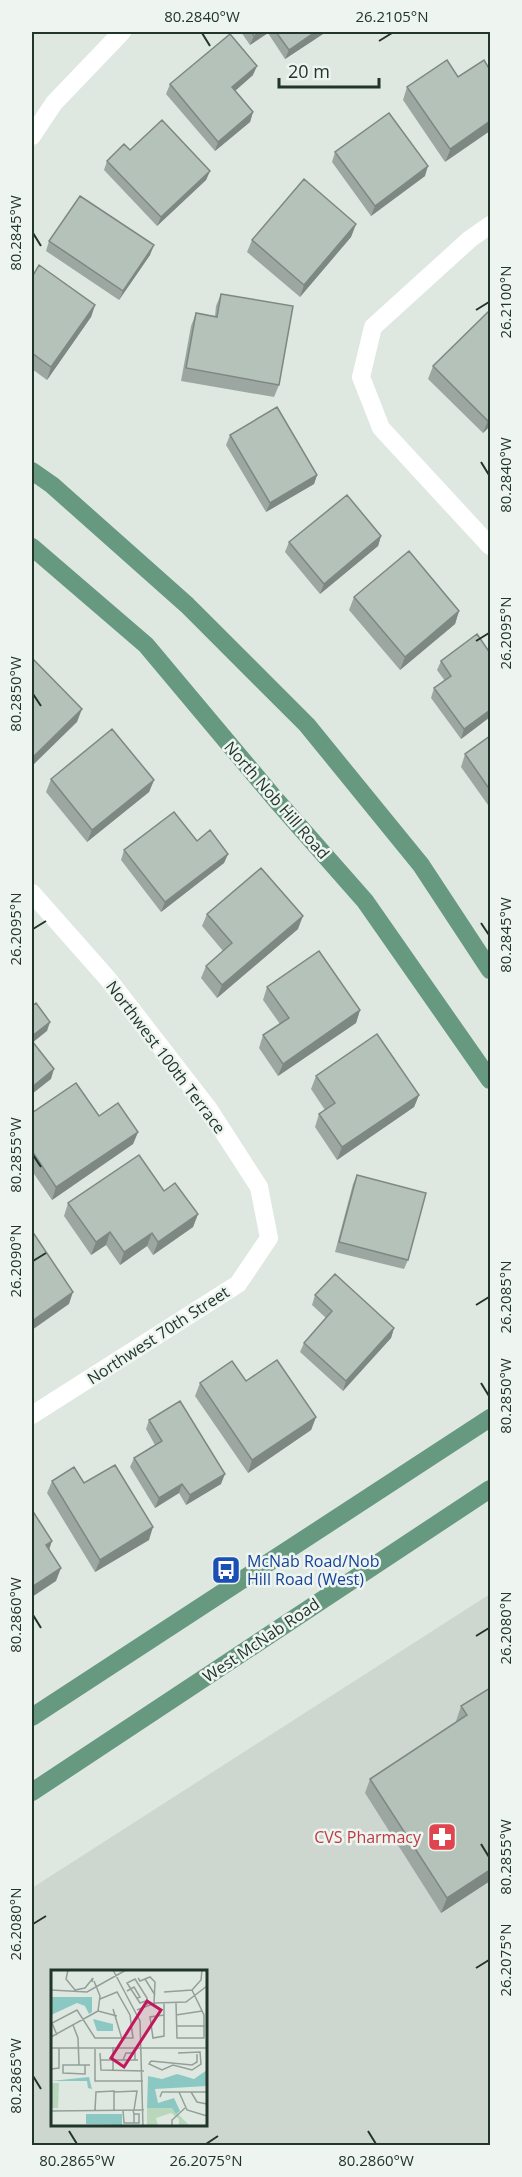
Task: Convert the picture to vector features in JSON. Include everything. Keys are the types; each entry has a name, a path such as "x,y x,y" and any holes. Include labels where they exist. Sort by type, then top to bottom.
{"main road":[{"path":"32,471 52,485 187,605 307,725 421,865 490,970"},
{"name":"North Nob Hill Road","path":"32,547 146,645 276,800 365,901 490,1080"},
{"path":"32,1717 490,1418"},
{"name":"West McNab Road","path":"32,1792 490,1489"}],"street":[{"path":"32,136 54,103 122,32"},
{"path":"490,225 470,238 373,327 361,377 381,428 490,546"},
{"name":"Northwest 100th Terrace","path":"32,893 108,979 208,1108 259,1187 269,1238"},
{"name":"Northwest 70th Street","path":"32,1415 238,1284 269,1238"}],"shaded area":[{"path":"490,1594 490,2145 32,2145 32,1888"}],"building":[{"path":"276,32 315,32 289,50"},
{"path":"230,34 257,66 232,87 253,112 218,142 170,84"},
{"path":"447,60 458,77 484,60 490,70 490,121 450,149 407,87"},
{"path":"389,113 428,166 375,206 335,152"},
{"path":"162,120 210,171 161,217 107,161 124,144 130,150"},
{"path":"304,179 356,224 304,285 252,240"},
{"path":"80,196 154,245 123,291 49,241"},
{"path":"39,265 95,305 51,367 32,353 32,277"},
{"path":"221,294 293,306 279,385 186,368 196,313 217,317"},
{"path":"490,310 490,418 488,421 433,366"},
{"path":"277,407 317,475 270,503 230,435"},
{"path":"347,495 381,536 324,584 289,542"},
{"path":"409,551 459,611 405,657 354,597"},
{"path":"477,634 490,653 490,710 464,729 434,688 451,676 441,661"},
{"path":"32,658 82,709 32,758"},
{"path":"112,729 154,780 92,830 51,779"},
{"path":"490,736 490,790 465,754"},
{"path":"174,812 197,841 210,830 228,854 165,902 124,850"},
{"path":"261,868 303,916 222,985 206,966 232,943 207,914"},
{"path":"319,951 360,1010 283,1064 263,1035 289,1018 267,987"},
{"path":"36,1003 50,1022 32,1036 32,1006"},
{"path":"377,1034 419,1095 342,1147 319,1114 335,1103 316,1076"},
{"path":"32,1041 54,1069 32,1087"},
{"path":"76,1083 99,1116 118,1103 138,1132 56,1187 32,1151 32,1113"},
{"path":"139,1155 164,1191 175,1183 198,1214 158,1242 152,1233 124,1252 110,1232 96,1242 68,1203"},
{"path":"357,1175 426,1193 408,1260 339,1242"},
{"path":"32,1231 73,1292 32,1321"},
{"path":"335,1274 394,1328 346,1381 304,1343 332,1311 315,1295"},
{"path":"277,1360 316,1417 252,1460 200,1383 232,1361 246,1381"},
{"path":"180,1401 225,1474 190,1495 182,1484 159,1498 134,1458 162,1441 149,1420"},
{"path":"115,1465 153,1527 100,1560 52,1481 74,1467 84,1483"},
{"path":"32,1510 52,1541 46,1545 61,1568 32,1587"},
{"name":"CVS Pharmacy","path":"490,1688 490,1870 447,1898 370,1779 467,1715 461,1706"}],"place":[{"name":"McNab Road/Nob Hill Road (West)","path":"226,1570"},
{"name":"CVS Pharmacy","path":"442,1837"}]}
